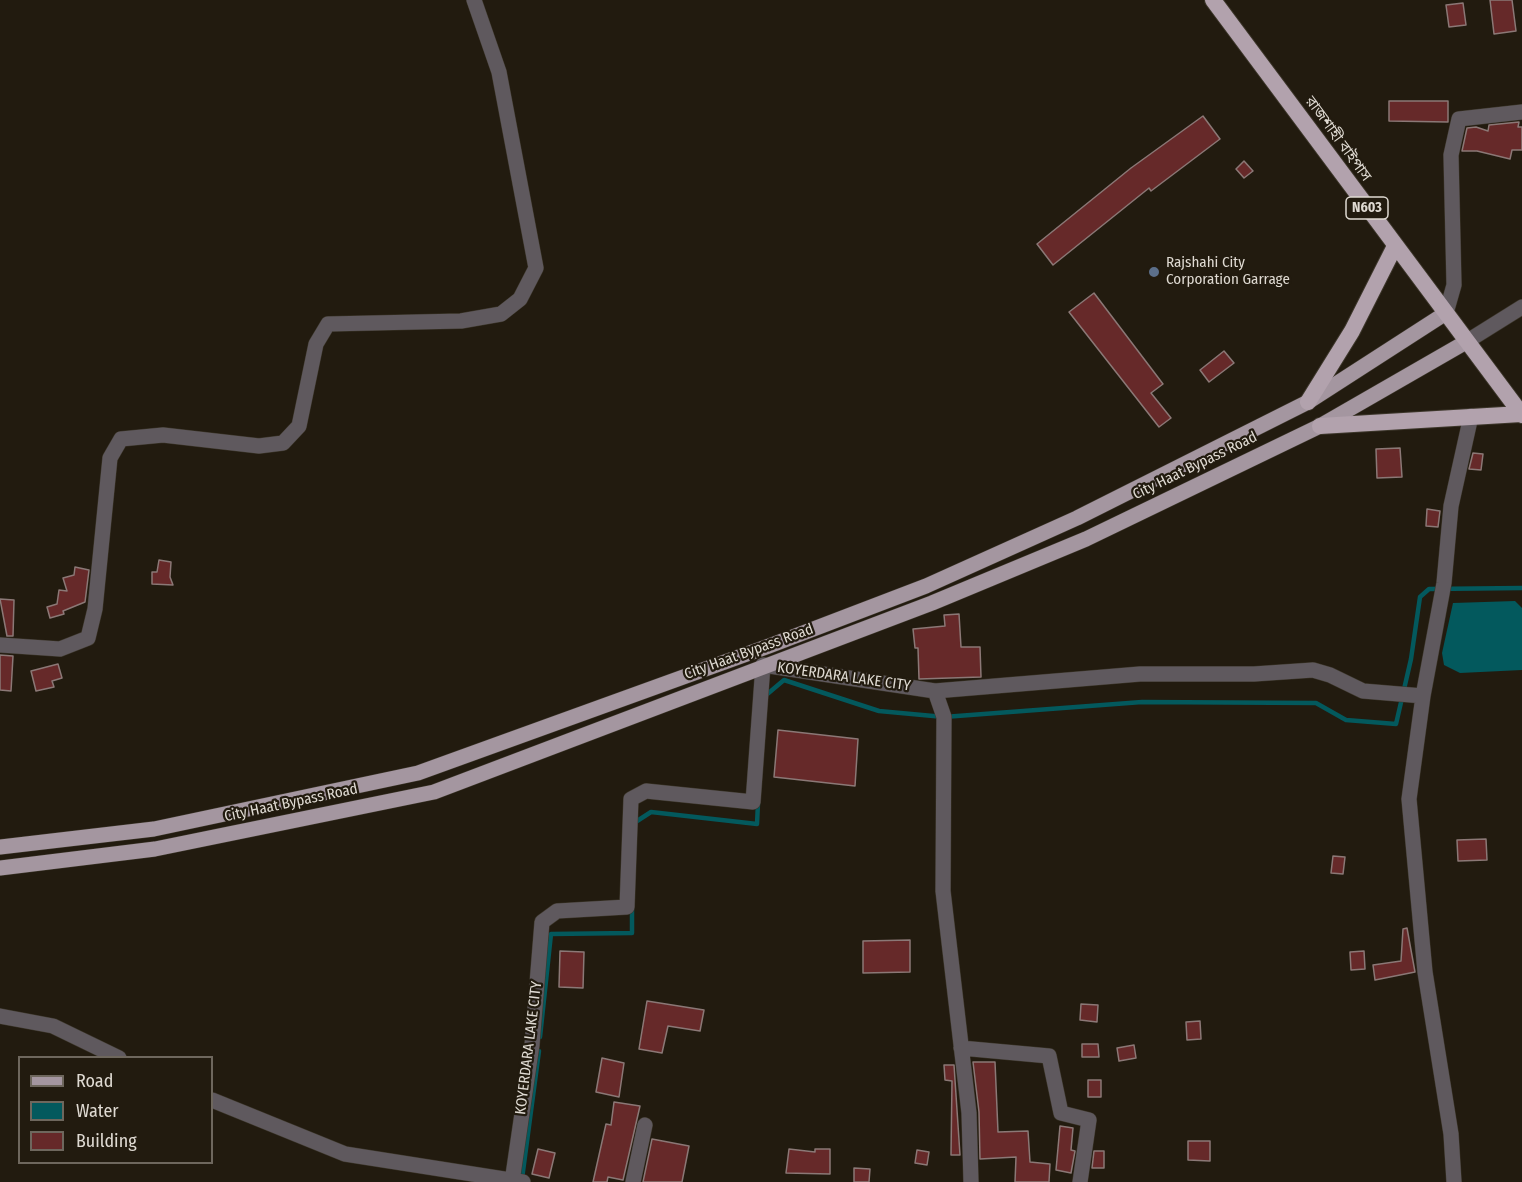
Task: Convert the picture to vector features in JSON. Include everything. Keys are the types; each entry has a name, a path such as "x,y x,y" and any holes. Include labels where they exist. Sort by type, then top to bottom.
{"highway":[{"name":"রাজশাহী বাইপাস","path":"1213,0 1466,342 1522,414"},
{"path":"1308,402 1352,331 1395,246"},
{"path":"1320,426 1522,414"}],"main road":[{"name":"City Haat Bypass Road","path":"0,848 154,829 418,772 778,643 926,586 1077,518 1308,402 1446,313"},
{"name":"City Haat Bypass Road","path":"0,868 155,849 434,792 763,665 932,603 1086,539 1320,426 1466,342"}],"street":[{"path":"0,645 60,650 88,638 94,609 110,458 121,439 163,435 259,447 283,442 300,426 315,344 328,324 461,321 501,314 520,299 536,268 499,72 474,0"},
{"path":"1446,313 1454,285 1451,155 1459,119 1522,112"},
{"path":"1466,342 1522,307"},
{"path":"1454,1182 1451,1134 1425,972 1409,799 1423,696 1442,589 1451,506 1471,416"},
{"name":"KOYERDARA LAKE CITY","path":"516,1181 532,1045 542,922 557,911 627,907 631,799 646,791 753,802 763,665 934,691 1140,674 1254,674 1313,670 1363,690 1423,696"},
{"path":"934,691 944,717 943,891 969,1113 971,1182"},
{"path":"0,1016 53,1026 115,1056"},
{"path":"961,1048 1049,1056 1061,1113 1089,1120 1080,1182"},
{"path":"213,1100 345,1154 516,1181"},
{"path":"633,1182 645,1125"}],"water":[{"path":"1515,601 1522,608 1522,670 1460,673 1444,665 1442,653 1453,603"}],"building":[{"path":"1490,0 1512,0 1516,31 1494,34"},
{"path":"1463,3 1466,25 1449,27 1446,5"},
{"path":"1389,101 1448,101 1448,122 1389,121"},
{"path":"1203,116 1220,139 1151,191 1149,188 1053,265 1037,244 1131,168"},
{"path":"1519,122 1518,127 1522,127 1522,150 1512,150 1510,159 1477,151 1462,151 1467,128 1476,127 1488,131 1489,125"},
{"path":"1244,161 1253,171 1244,178 1236,169"},
{"path":"1094,293 1163,384 1151,393 1171,418 1159,427 1069,312"},
{"path":"1224,351 1234,363 1209,382 1200,370"},
{"path":"1400,448 1402,477 1377,478 1376,449"},
{"path":"1473,453 1483,454 1481,470 1469,469"},
{"path":"1427,509 1440,511 1438,527 1426,526"},
{"path":"159,560 171,562 170,577 173,585 152,584 152,572 157,572"},
{"path":"75,567 89,570 85,602 63,611 64,614 50,618 47,607 57,604 59,590 67,591 63,578 74,575"},
{"path":"0,599 14,600 13,636 7,636"},
{"path":"959,614 961,647 980,647 981,677 919,679 918,648 915,648 913,629 945,626 944,615"},
{"path":"0,655 13,656 11,691 0,690"},
{"path":"58,664 62,678 52,681 54,687 36,691 31,671"},
{"path":"778,730 858,739 855,786 774,777"},
{"path":"1486,839 1487,860 1458,861 1457,840"},
{"path":"1333,856 1345,857 1343,874 1331,873"},
{"path":"1407,928 1415,972 1375,980 1373,965 1401,961 1403,929"},
{"path":"910,940 910,972 863,973 863,941"},
{"path":"560,951 584,952 583,988 559,987"},
{"path":"1364,951 1365,969 1351,970 1350,952"},
{"path":"647,1001 704,1010 700,1031 668,1026 662,1053 639,1049"},
{"path":"1081,1004 1098,1005 1097,1022 1080,1020"},
{"path":"1200,1021 1201,1039 1187,1040 1186,1022"},
{"path":"1082,1044 1098,1044 1099,1057 1082,1057"},
{"path":"1134,1045 1136,1058 1119,1061 1117,1048"},
{"path":"602,1058 624,1063 619,1097 596,1092"},
{"path":"973,1062 995,1062 998,1132 1028,1131 1030,1162 1050,1164 1049,1182 1015,1182 1016,1157 980,1159 979,1112"},
{"path":"944,1065 954,1065 960,1155 951,1155 952,1081 945,1080"},
{"path":"1088,1080 1101,1080 1101,1097 1088,1097"},
{"path":"614,1102 640,1106 623,1180 608,1177 607,1182 593,1182 606,1124 611,1125"},
{"path":"1060,1126 1073,1128 1071,1150 1075,1151 1071,1173 1056,1170"},
{"path":"652,1139 689,1146 682,1182 643,1182"},
{"path":"1188,1141 1210,1141 1210,1161 1188,1160"},
{"path":"538,1149 555,1153 549,1178 532,1174"},
{"path":"789,1149 815,1152 815,1149 830,1149 830,1174 786,1173"},
{"path":"917,1150 929,1152 927,1165 915,1163"},
{"path":"1094,1151 1104,1151 1104,1168 1092,1168"},
{"path":"854,1168 870,1169 869,1182 854,1182"}],"waterway":[{"path":"765,696 784,680 879,711 944,717 1142,702 1316,703 1346,720 1396,724 1411,659 1420,597 1429,589 1522,588"},
{"path":"634,823 651,812 757,824 758,803"},
{"path":"540,1037 551,934 632,933 632,909"},
{"path":"522,1179 539,1051"}],"place":[{"name":"Rajshahi City Corporation Garrage","path":"1154,272"}]}
